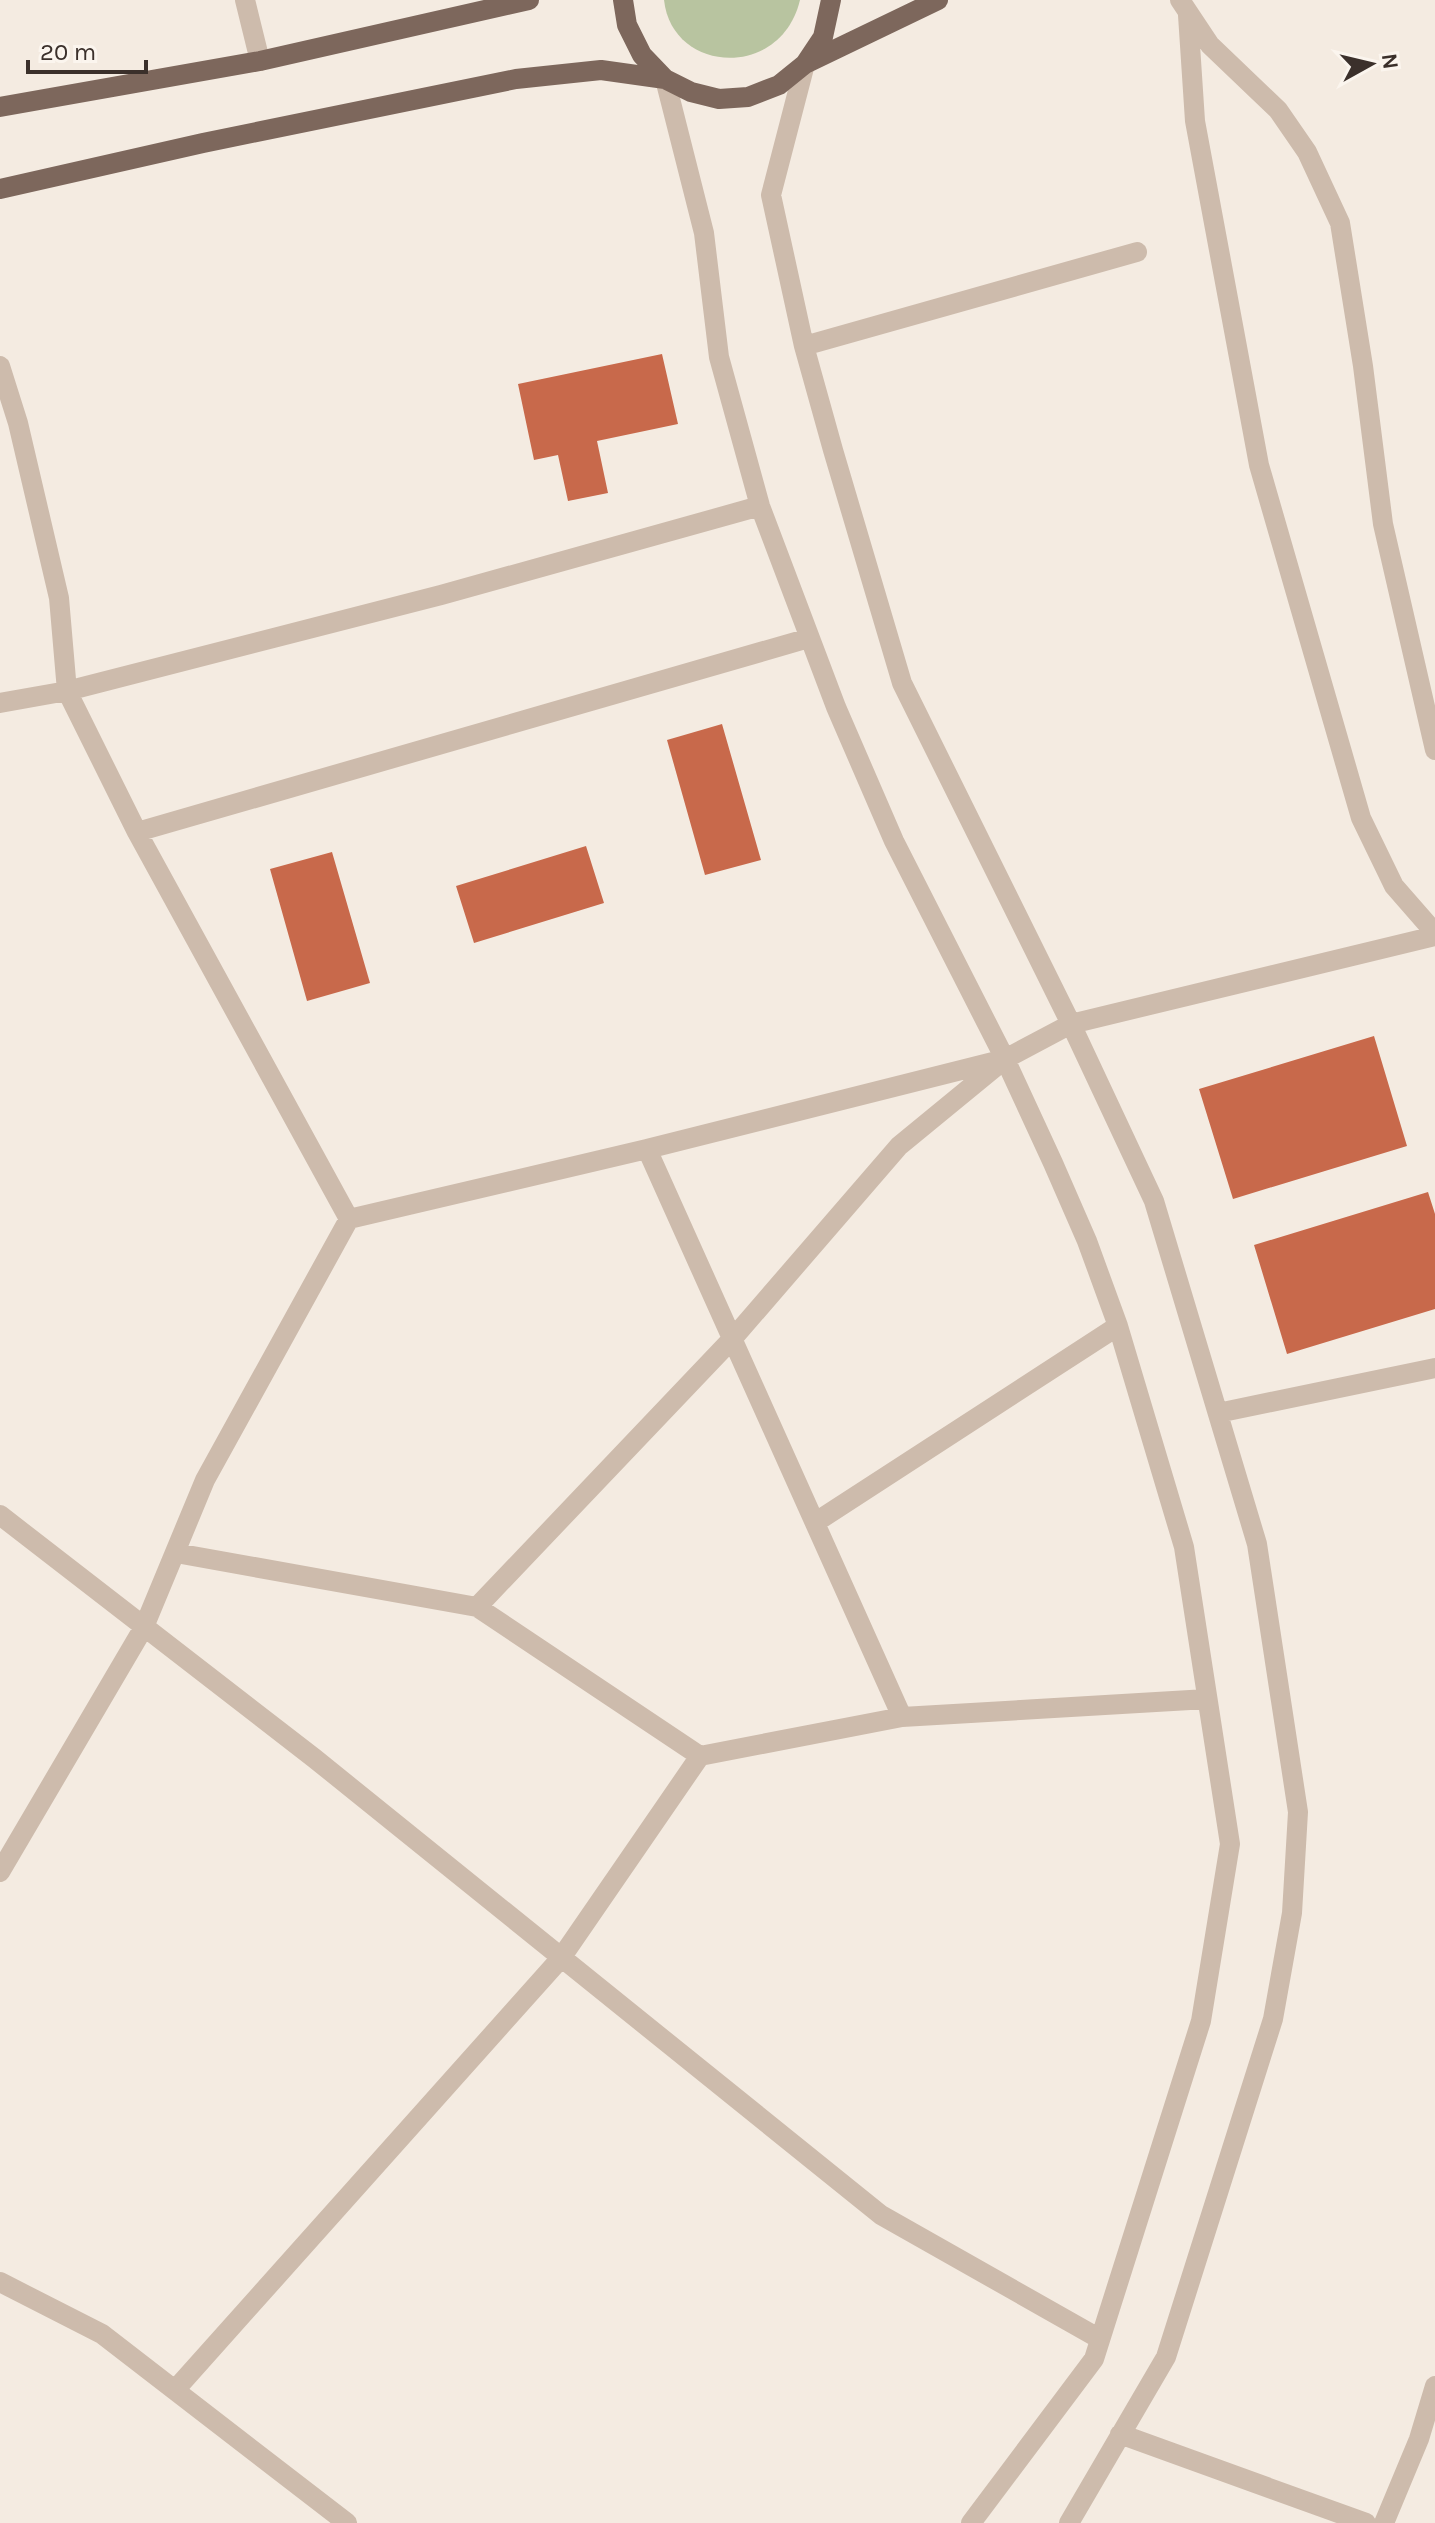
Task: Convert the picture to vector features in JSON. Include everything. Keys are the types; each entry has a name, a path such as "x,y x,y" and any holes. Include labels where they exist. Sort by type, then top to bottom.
{"main road":[{"path":"0,107 260,61 529,0"},
{"path":"623,0 627,25 642,55 665,79"},
{"path":"805,64 823,37 831,0"},
{"path":"0,189 203,143 516,79 601,70 665,79 691,92 719,99 748,97 779,85 805,64 938,0"}],"street":[{"path":"245,0 260,61"},
{"path":"1184,7 1210,45 1278,110 1307,152 1340,223 1363,366 1383,524 1435,750"},
{"path":"477,1607 734,1337 899,1146 1005,1059 1071,1024 1435,934 1394,886 1361,818 1259,465 1195,121 1184,7"},
{"path":"805,64 771,195 804,346 902,683 1071,1024 1154,1201 1257,1544 1298,1812 1292,1913 1273,2019 1166,2357 1069,2523"},
{"path":"665,79 704,233 719,357 760,506 836,707 894,841 1005,1059 1087,1241 1118,1326 1184,1547 1230,1844 1201,2021 1094,2359 971,2523"},
{"path":"804,346 1137,252"},
{"path":"0,366 18,423 59,598 67,691 137,832 349,1219"},
{"path":"0,703 67,691 441,595 760,506"},
{"path":"137,832 809,638"},
{"path":"0,1872 144,1627 205,1480 349,1219 647,1149 1005,1059"},
{"path":"647,1149 902,1717"},
{"path":"816,1522 1118,1326"},
{"path":"1218,1413 1435,1368"},
{"path":"0,1515 314,1758 881,2215 1100,2339"},
{"path":"176,1553 477,1607 700,1756"},
{"path":"175,2390 561,1958 700,1756 902,1717 1207,1699"},
{"path":"0,2282 102,2334 347,2523"},
{"path":"1384,2523 1419,2439 1435,2386"},
{"path":"1120,2434 1366,2523"}],"green space":[{"path":"664,0 800,0 789,26 772,44 751,55 728,58 706,54 686,42 671,25"}],"building":[{"path":"662,354 678,424 597,441 608,493 568,501 558,455 534,460 518,384"},
{"path":"722,724 761,860 705,875 667,740"},
{"path":"586,846 604,903 474,943 456,886"},
{"path":"332,852 370,983 307,1001 270,869"},
{"path":"1374,1036 1407,1146 1233,1199 1199,1089"},
{"path":"1428,1192 1435,1214 1435,1309 1287,1354 1254,1245"}]}
